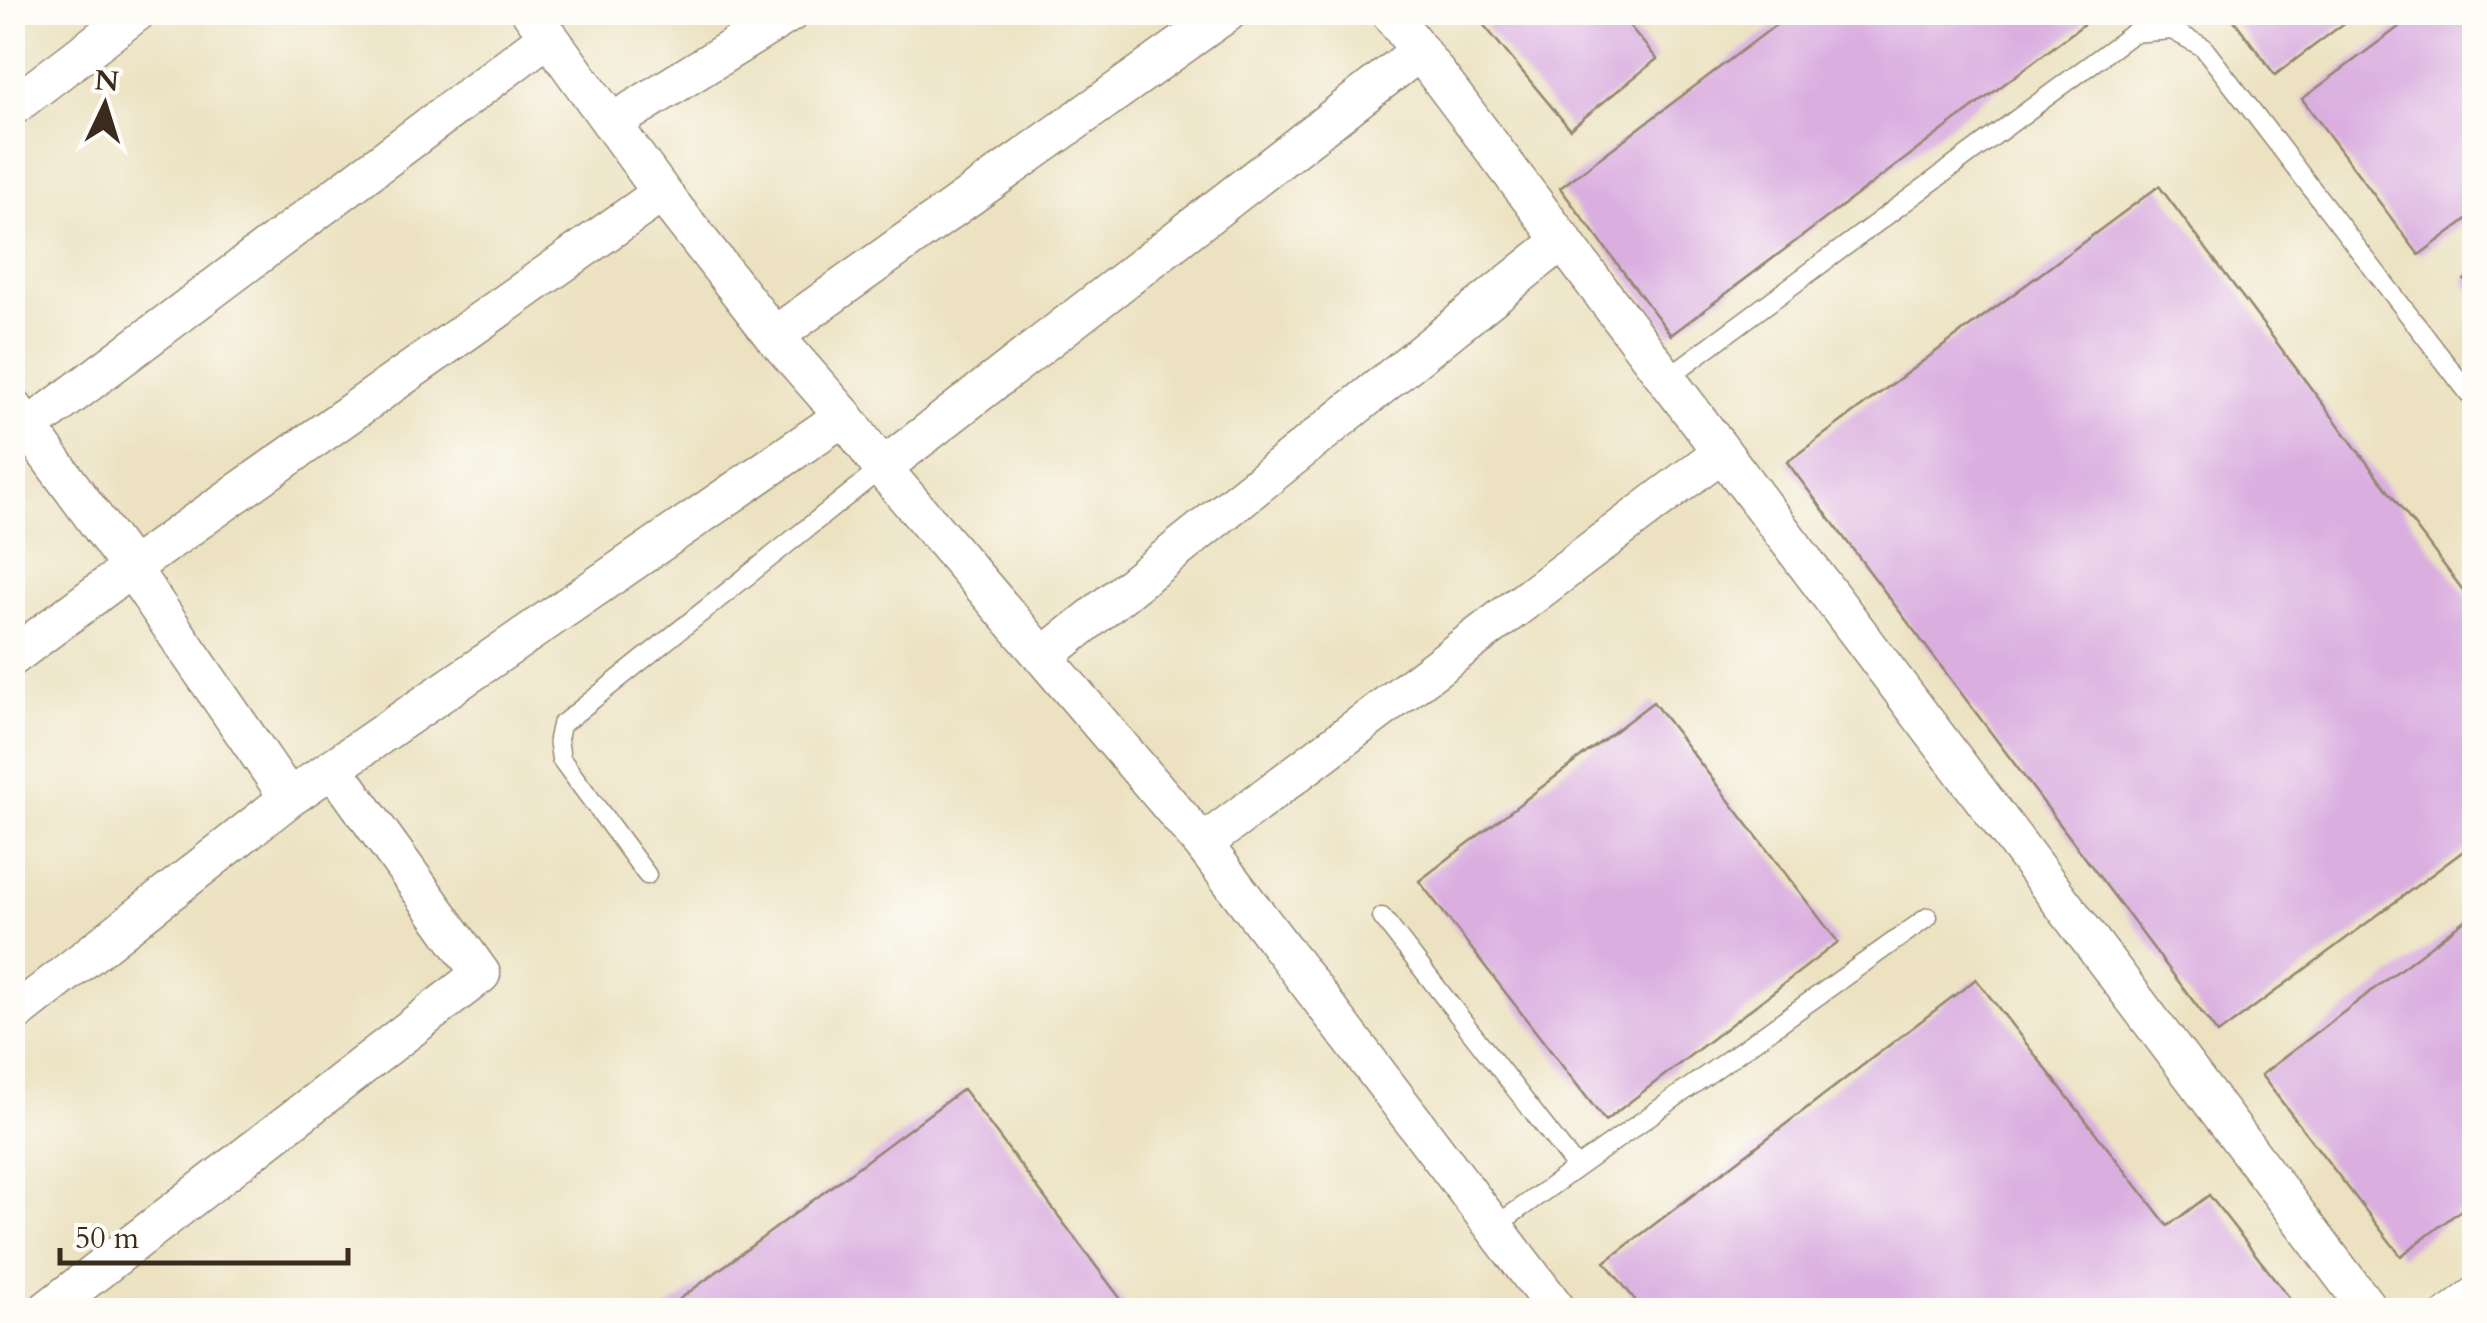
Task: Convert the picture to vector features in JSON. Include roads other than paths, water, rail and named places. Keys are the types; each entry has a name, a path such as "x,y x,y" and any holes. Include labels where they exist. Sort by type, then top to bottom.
{"street":[{"path":"12,108 138,12"},
{"path":"612,123 791,12"},
{"path":"774,336 1228,12"},
{"path":"1390,12 2369,1310"},
{"path":"289,798 131,568 18,424 540,24 662,193 774,336 1203,844 1557,1310"},
{"path":"882,468 1420,50"},
{"path":"12,657 131,568 662,193"},
{"path":"1043,657 1562,240"},
{"path":"12,1016 289,798 844,416"},
{"path":"1203,844 1722,452"},
{"path":"48,1310 481,974 334,769"}],"lane":[{"path":"1666,378 2133,33 2172,30 2202,46 2474,400"},
{"path":"647,876 561,758 560,725 882,468"},
{"path":"1494,1227 1928,916"},
{"path":"1382,917 1576,1168"},
{"path":"2441,1310 2474,1285"}]}
